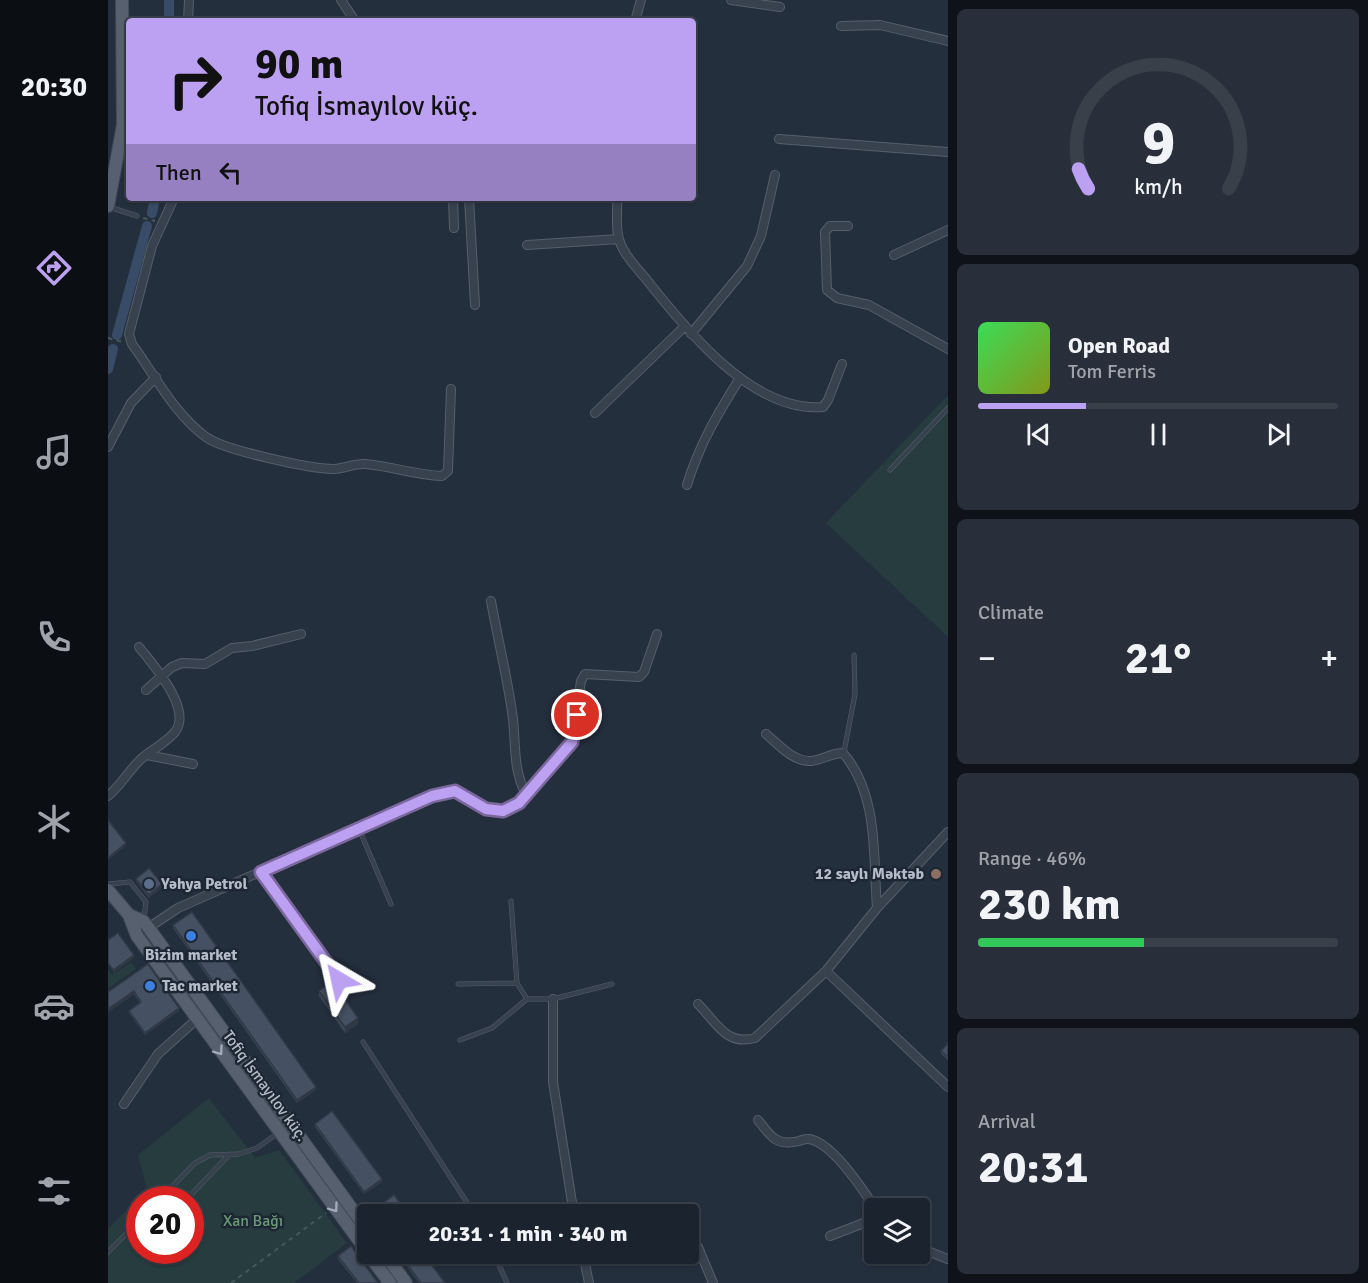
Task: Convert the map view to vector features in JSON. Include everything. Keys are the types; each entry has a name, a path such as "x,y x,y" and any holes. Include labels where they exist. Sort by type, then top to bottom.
{"main road":[{"path":"108,206 123,125 122,0"},
{"path":"108,890 129,915 146,924 357,1216"},
{"name":"Tofiq İsmayılov küç.","path":"129,915 137,936 357,1240"},
{"name":"Tofiq İsmayılov küç.","path":"376,1264 390,1283"},
{"path":"392,1264 406,1283"}],"street":[{"path":"188,18 189,0"},
{"path":"341,0 353,18"},
{"path":"636,18 640,0"},
{"path":"731,0 780,7"},
{"path":"841,26 880,25 948,41"},
{"path":"779,139 948,152"},
{"path":"691,334 747,266 761,236 774,175"},
{"path":"172,201 161,222 130,325 132,344 194,426 218,444 313,466 335,469 363,463 420,475 441,476 448,471 452,389"},
{"path":"453,201 454,228"},
{"path":"469,201 475,304"},
{"path":"617,201 619,239 684,327 740,378 783,401 823,407 842,364"},
{"path":"848,226 830,226 825,232 827,290 837,297 869,305 948,349"},
{"path":"894,255 948,230"},
{"path":"527,245 619,239"},
{"path":"596,413 684,327"},
{"path":"108,447 131,403 156,377"},
{"path":"687,485 698,451 740,378"},
{"path":"490,601 513,720 514,760 518,779 526,795"},
{"path":"146,690 182,663 205,664 232,648 252,646 301,634"},
{"path":"137,936 146,924 178,908 432,796 455,791 486,809 503,811 519,803 572,742 581,681 585,674 639,677 644,672 657,634"},
{"path":"108,796 147,755 177,729 181,715 162,676 139,647"},
{"path":"766,734 794,757 810,761 834,753 843,753 857,769 870,805 877,908"},
{"path":"147,755 193,764"},
{"path":"698,1004 732,1040 755,1038 826,971 877,908 948,832"},
{"path":"826,971 948,1087"},
{"path":"553,999 553,1082 572,1204"},
{"path":"124,1104 158,1054 197,1019"},
{"path":"758,1120 771,1137 781,1143 807,1139 824,1147 856,1179 869,1198"},
{"path":"830,1236 864,1223"},
{"path":"699,1249 713,1283"},
{"path":"930,1252 948,1259"},
{"path":"585,1264 589,1283"}],"lane":[{"path":"108,206 137,216"},
{"path":"890,470 948,408"},
{"path":"843,753 855,694 854,655"},
{"path":"358,829 391,904"},
{"path":"261,872 339,980"},
{"path":"108,884 130,882 148,907 146,924"},
{"path":"510,901 518,983 527,999"},
{"path":"458,984 518,983"},
{"path":"460,1040 492,1028 527,999 553,999 612,984"},
{"path":"363,1042 468,1204"},
{"path":"173,1186 195,1163 210,1155 229,1155 257,1148 279,1133"},
{"path":"199,1186 229,1155"},
{"path":"108,1252 126,1234"},
{"path":"498,1264 507,1283"}],"path":[{"path":"137,216 161,222"},
{"path":"108,338 132,344"},
{"path":"231,1283 333,1208"}],"green space":[{"path":"948,395 948,637 826,523"},
{"path":"131,962 136,969 108,989 108,969 112,975"},
{"name":"Xan Bağı","path":"209,1098 255,1158 279,1150 347,1243 294,1283 108,1283 108,1229 126,1211 126,1264 204,1264 204,1186 146,1186 138,1155"}],"building":[{"path":"108,820 126,843 108,858"},
{"path":"149,868 162,884 149,895 136,879"},
{"path":"192,912 316,1087 297,1100 173,925"},
{"path":"118,933 134,955 113,970 108,963 108,940"},
{"path":"148,964 179,1008 145,1033 129,1011 141,1002 134,991 108,1009 108,992"},
{"path":"332,981 358,1018 345,1027 319,991"},
{"path":"948,1043 948,1057 941,1051"},
{"path":"332,1111 382,1179 364,1192 315,1124"},
{"path":"394,1195 401,1204 382,1204"},
{"path":"351,1246 357,1254 357,1264 364,1264 378,1283 359,1283 338,1256"},
{"path":"407,1264 431,1264 445,1283 421,1283"}],"waterway":[{"path":"169,0 169,18"},
{"path":"152,213 154,201"},
{"path":"117,335 147,226"},
{"path":"108,369 113,349"}],"place":[{"name":"12 saylı Məktəb","path":"936,874"},
{"name":"Yəhya Petrol","path":"149,884"},
{"name":"Bizim market","path":"191,936"},
{"name":"Tac market","path":"150,986"}],"route":[{"path":"339,980 261,872 432,796 455,791 486,809 503,811 519,803 572,742 577,715"}]}
